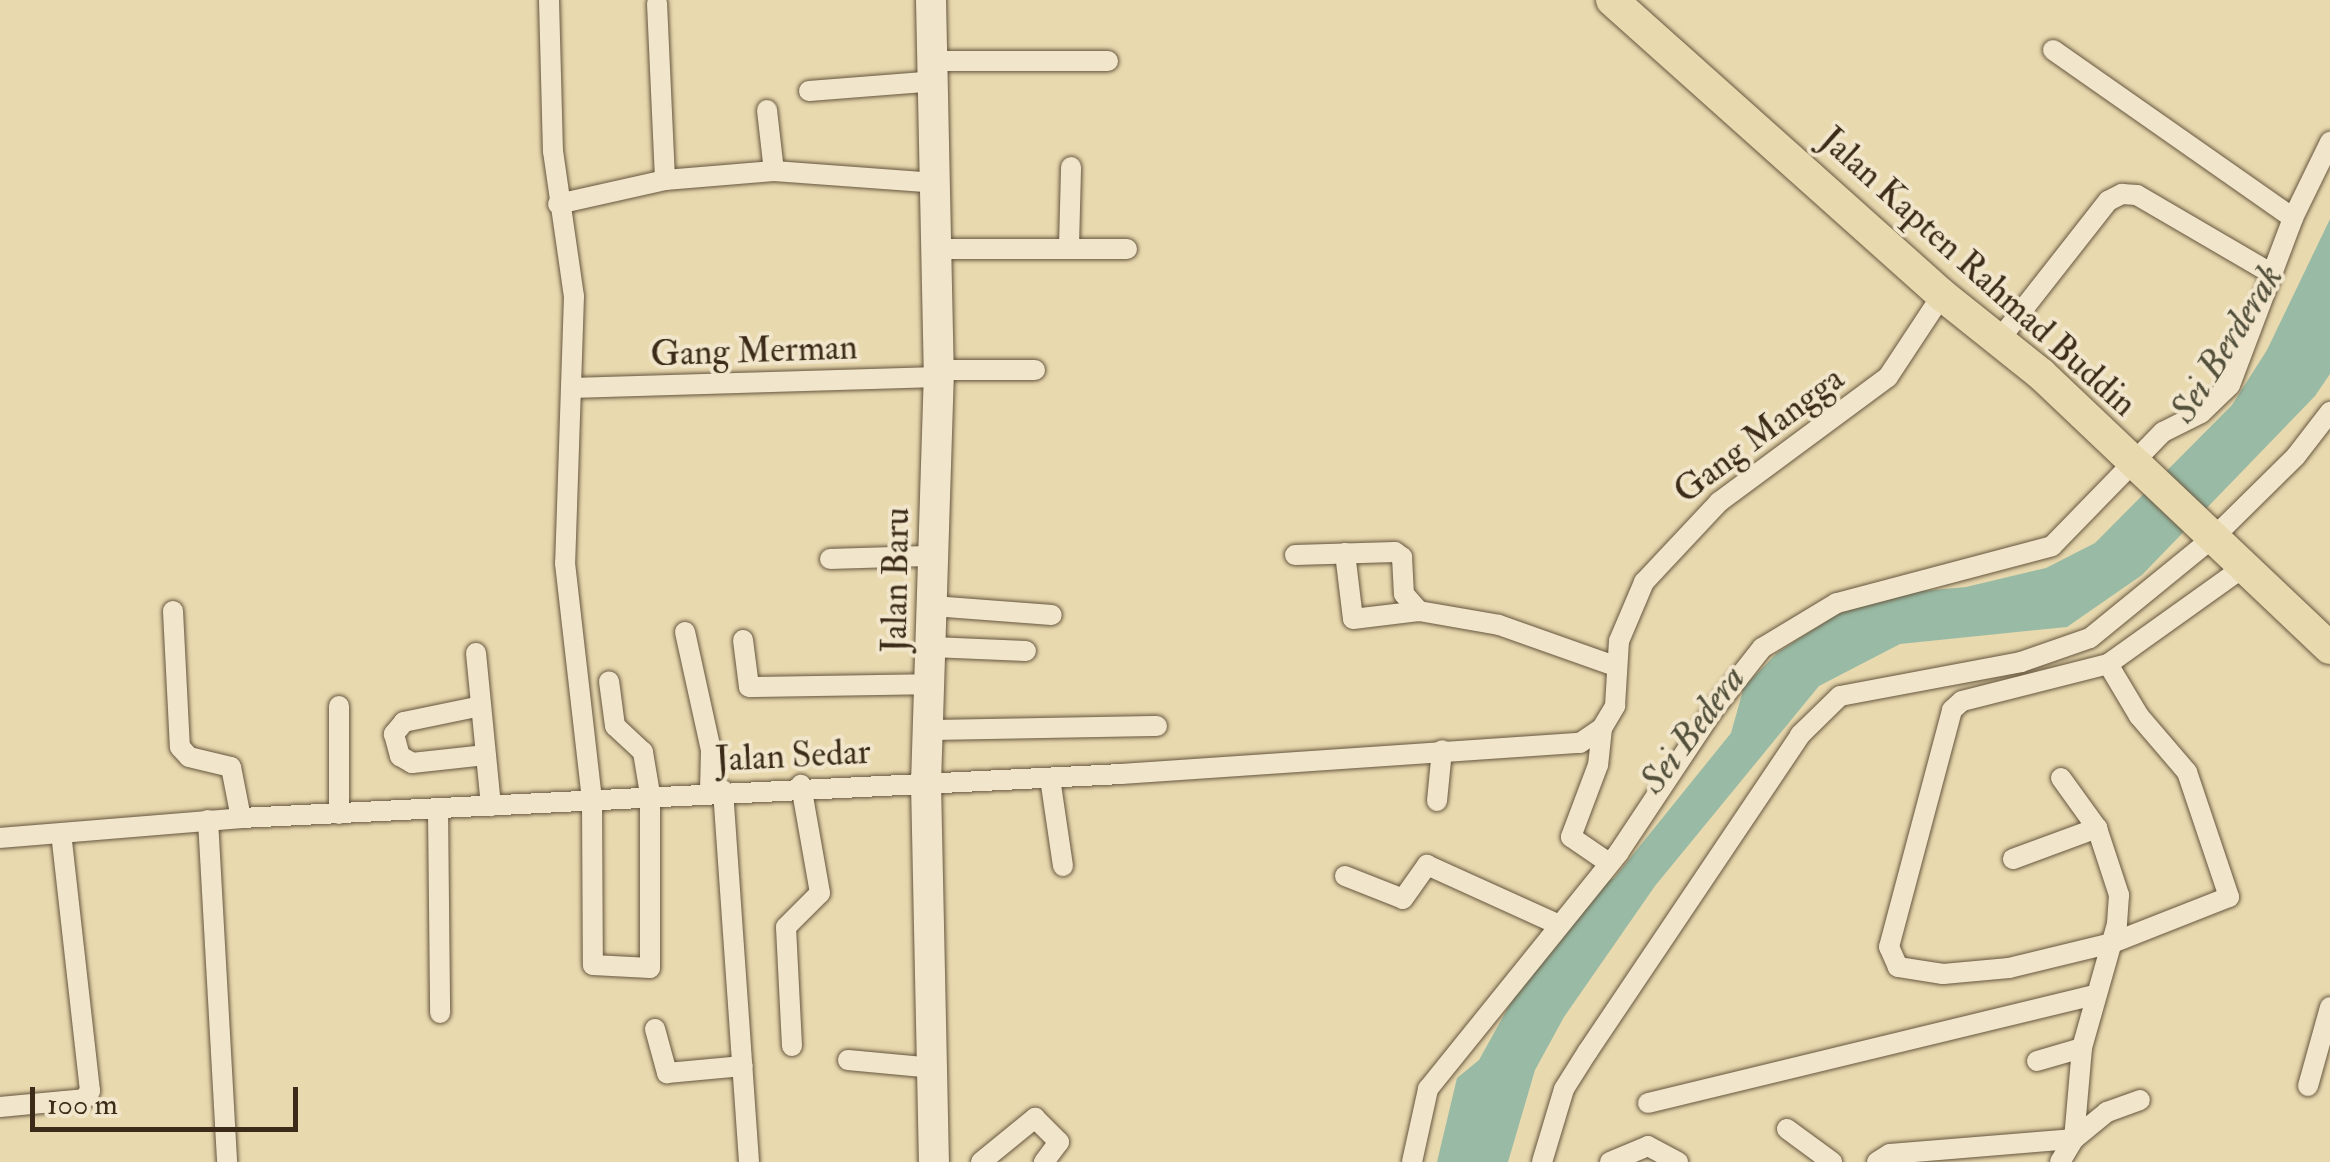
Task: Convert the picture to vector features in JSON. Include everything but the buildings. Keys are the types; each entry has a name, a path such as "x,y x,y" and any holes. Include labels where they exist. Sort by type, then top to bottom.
{"main road":[{"name":"Jalan Kapten Rahmad Buddin","path":"1615,3 1942,295 1999,340 2330,648"}],"street":[{"path":"549,0 558,204 574,296 566,563 592,799 593,964 650,968 650,794 643,752 615,726 609,681"},
{"name":"Jalan Baru","path":"931,0 937,71 938,374 926,783 934,1162"},
{"path":"657,3 664,180"},
{"path":"2052,50 2293,218"},
{"path":"809,92 937,71 1108,62"},
{"path":"767,110 774,171"},
{"path":"1412,1162 1428,1089 1609,863 1762,648 1837,603 2052,546 2141,470 2163,432 2202,413 2230,385 2293,218 2330,142"},
{"path":"1069,246 1072,167"},
{"path":"558,204 664,180 774,171 936,183"},
{"path":"1999,340 2108,201 2122,194 2137,196 2272,274"},
{"path":"937,249 1127,249"},
{"name":"Gang Mangga","path":"1609,863 1570,837 1598,765 1596,734 1615,706 1615,666 1625,618 1683,534 1888,377 1942,295"},
{"name":"Gang Merman","path":"571,388 1035,370"},
{"path":"1542,1162 1564,1089 1588,1051 1800,735 1840,696 2058,652 2090,638 2204,528 2296,456 2330,412"},
{"path":"1346,553 1353,619 1419,611 1499,625 1615,666"},
{"path":"1295,555 1399,554 1404,594 1419,611"},
{"path":"830,559 934,556"},
{"path":"2108,664 2139,716 2187,772 2229,894 2112,943 2010,968 1944,974 1898,968 1889,948 1952,710 1962,702 2108,664 2244,567"},
{"path":"933,606 1052,616"},
{"path":"173,611 180,748 189,756 231,767 241,818"},
{"path":"685,632 717,791 749,1162"},
{"path":"743,640 748,687 931,684"},
{"path":"932,647 1026,652"},
{"path":"476,654 492,806"},
{"path":"339,706 339,814"},
{"path":"481,706 404,722 394,734 400,756 412,763 486,755"},
{"path":"929,730 1157,726"},
{"name":"Jalan Sedar","path":"0,838 208,820 650,794 1050,778 1442,750 1596,734"},
{"path":"1437,801 1442,750"},
{"path":"1050,778 1063,866"},
{"path":"2060,778 2097,828 2119,895 2112,943 2082,1048 2074,1140"},
{"path":"792,1046 786,927 820,893 801,786"},
{"path":"438,809 440,1012"},
{"path":"208,820 227,1162"},
{"path":"2013,859 2097,828"},
{"path":"0,1107 84,1100 90,1091 61,834"},
{"path":"1345,876 1404,899 1427,865 1559,925"},
{"path":"1648,1103 2095,995"},
{"path":"2308,1086 2330,1007"},
{"path":"655,1029 667,1072 679,1076 743,1066"},
{"path":"2037,1060 2082,1048"},
{"path":"848,1060 934,1068"},
{"path":"2060,1162 2074,1140 2107,1112 2140,1100"},
{"path":"982,1162 1035,1118 1059,1142 1044,1162"},
{"path":"1787,1128 1832,1162"},
{"path":"1877,1162 1890,1154 2074,1140"},
{"path":"1610,1162 1648,1146 1678,1162"}],"shaded area":[{"name":"Sei Berderak","path":"2330,219 2330,374 2315,396 2142,575 2067,627 1900,644 1819,686 1655,886 1564,1017 1535,1070 1508,1162 1437,1162 1457,1078 1479,1060 1514,997 1589,892 1614,878 1731,733 1744,687 1777,653 1865,596 1966,587 2046,568 2095,543 2232,405 2267,350"}],"water label":[{"name":"Sei Bedera","path":"1693,730"}]}
